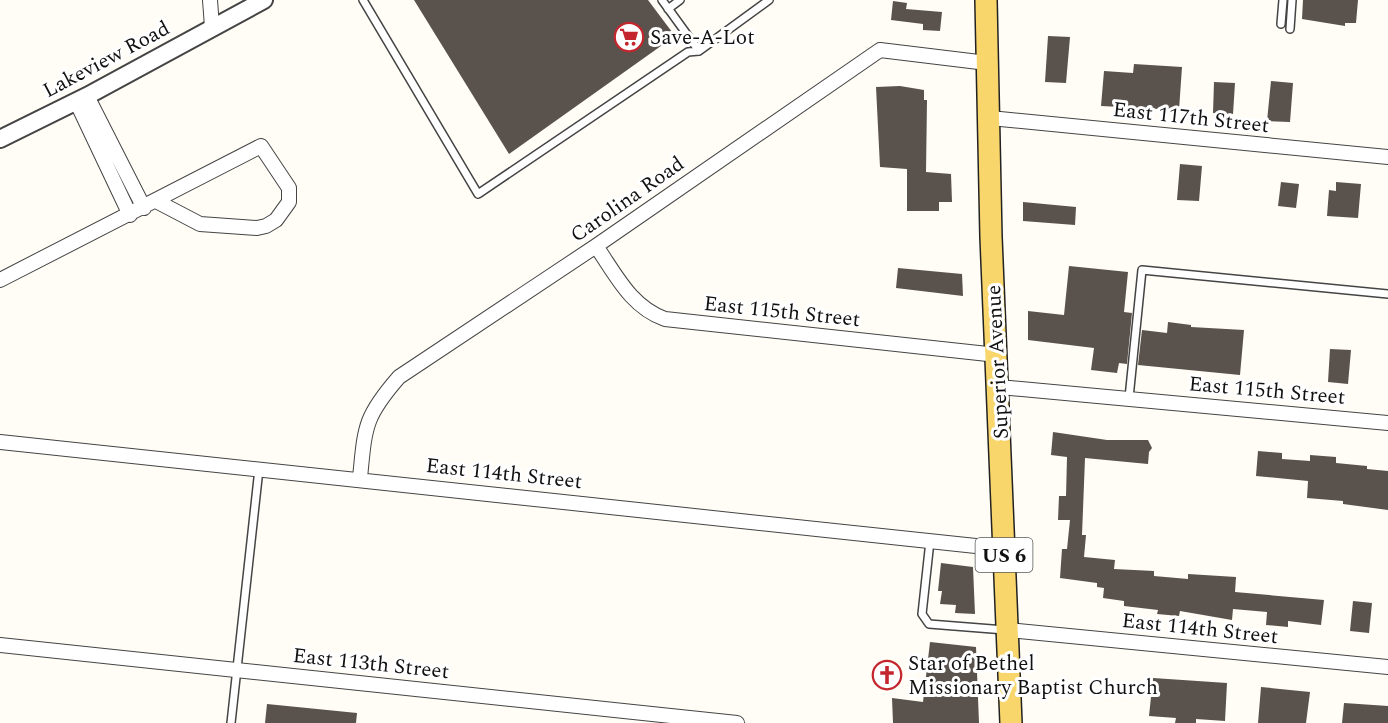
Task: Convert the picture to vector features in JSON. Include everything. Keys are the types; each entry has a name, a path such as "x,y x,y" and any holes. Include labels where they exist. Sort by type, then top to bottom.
{"main road":[{"name":"Superior Avenue","path":"986,0 991,237 999,387 1011,723"}],"street":[{"path":"210,0 212,27"},
{"name":"Lakeview Road","path":"0,139 82,99 264,0"},
{"name":"Carolina Road","path":"360,478 365,429 376,404 399,377 597,246 880,50 987,63"},
{"path":"0,280 150,205 261,147 289,188 289,202 276,220 256,228 200,224 150,205 82,99"},
{"path":"82,99 130,215"},
{"name":"East 117th Street","path":"990,118 1388,157"},
{"name":"East 115th Street","path":"597,246 632,298 644,309 665,319 997,355"},
{"name":"East 115th Street","path":"999,387 1388,423"},
{"name":"East 114th Street","path":"0,442 360,478 1004,549"},
{"name":"East 114th Street","path":"1008,630 1388,667"},
{"name":"East 113th Street","path":"0,645 737,723"}],"lane":[{"path":"363,0 477,194 688,52 699,51 769,0"},
{"path":"662,0 699,51"},
{"path":"668,9 680,0"},
{"path":"1281,24 1283,0"},
{"path":"1290,29 1292,0"},
{"path":"1129,398 1142,270 1388,294"},
{"path":"231,723 259,468"},
{"path":"930,541 922,614 929,624 1008,630"}],"building":[{"path":"414,0 648,0 675,36 509,154"},
{"path":"1303,0 1358,0 1356,23 1345,23 1345,26 1302,19"},
{"path":"893,1 907,3 906,9 942,12 940,31 923,30 923,24 891,20"},
{"path":"1048,36 1070,37 1066,83 1045,82"},
{"path":"1134,64 1182,67 1179,110 1101,106 1104,71 1133,73"},
{"path":"1271,81 1293,83 1290,122 1267,121"},
{"path":"1214,82 1235,83 1233,114 1213,113"},
{"path":"900,86 924,90 924,100 927,100 926,172 951,174 952,202 939,202 939,211 907,211 907,169 880,167 876,87"},
{"path":"1180,164 1202,166 1199,201 1177,200"},
{"path":"1281,182 1299,184 1296,208 1278,206"},
{"path":"1336,182 1361,184 1358,218 1327,216 1329,190 1336,191"},
{"path":"1023,202 1076,207 1075,225 1023,221"},
{"path":"1069,266 1128,272 1124,312 1132,313 1127,364 1119,363 1117,373 1091,370 1094,348 1028,340 1028,311 1064,315"},
{"path":"898,268 962,274 963,296 896,288"},
{"path":"1168,322 1191,325 1191,327 1244,330 1240,375 1138,365 1142,330 1167,333"},
{"path":"1330,349 1351,350 1348,384 1328,382"},
{"path":"1053,432 1107,440 1148,440 1152,448 1149,452 1148,464 1085,458 1082,535 1086,535 1084,557 1115,560 1114,569 1154,571 1154,576 1188,579 1188,574 1236,577 1235,592 1324,600 1321,625 1288,621 1288,627 1266,625 1267,612 1233,609 1232,620 1180,611 1179,616 1157,614 1158,610 1124,606 1124,601 1103,598 1104,588 1097,587 1097,583 1060,578 1062,549 1067,549 1070,520 1058,520 1059,496 1066,496 1067,457 1051,455"},
{"path":"1258,451 1282,453 1282,459 1310,461 1310,455 1336,457 1336,463 1388,471 1388,510 1343,504 1343,501 1307,498 1308,481 1256,476"},
{"path":"941,563 973,567 975,614 955,613 956,605 940,604 942,591 938,591"},
{"path":"1353,601 1372,603 1369,633 1350,631"},
{"path":"930,642 976,647 979,723 893,723 892,698 923,702"},
{"path":"1153,678 1227,683 1225,721 1196,719 1196,723 1175,723 1176,718 1149,716"},
{"path":"1261,687 1310,692 1306,723 1258,723"},
{"path":"1344,703 1388,706 1388,723 1342,723"},
{"path":"267,704 357,713 356,723 265,723"}],"place":[{"name":"Save-A-Lot","path":"629,37"},
{"name":"Star of Bethel Missionary Baptist Church","path":"887,675"}]}
